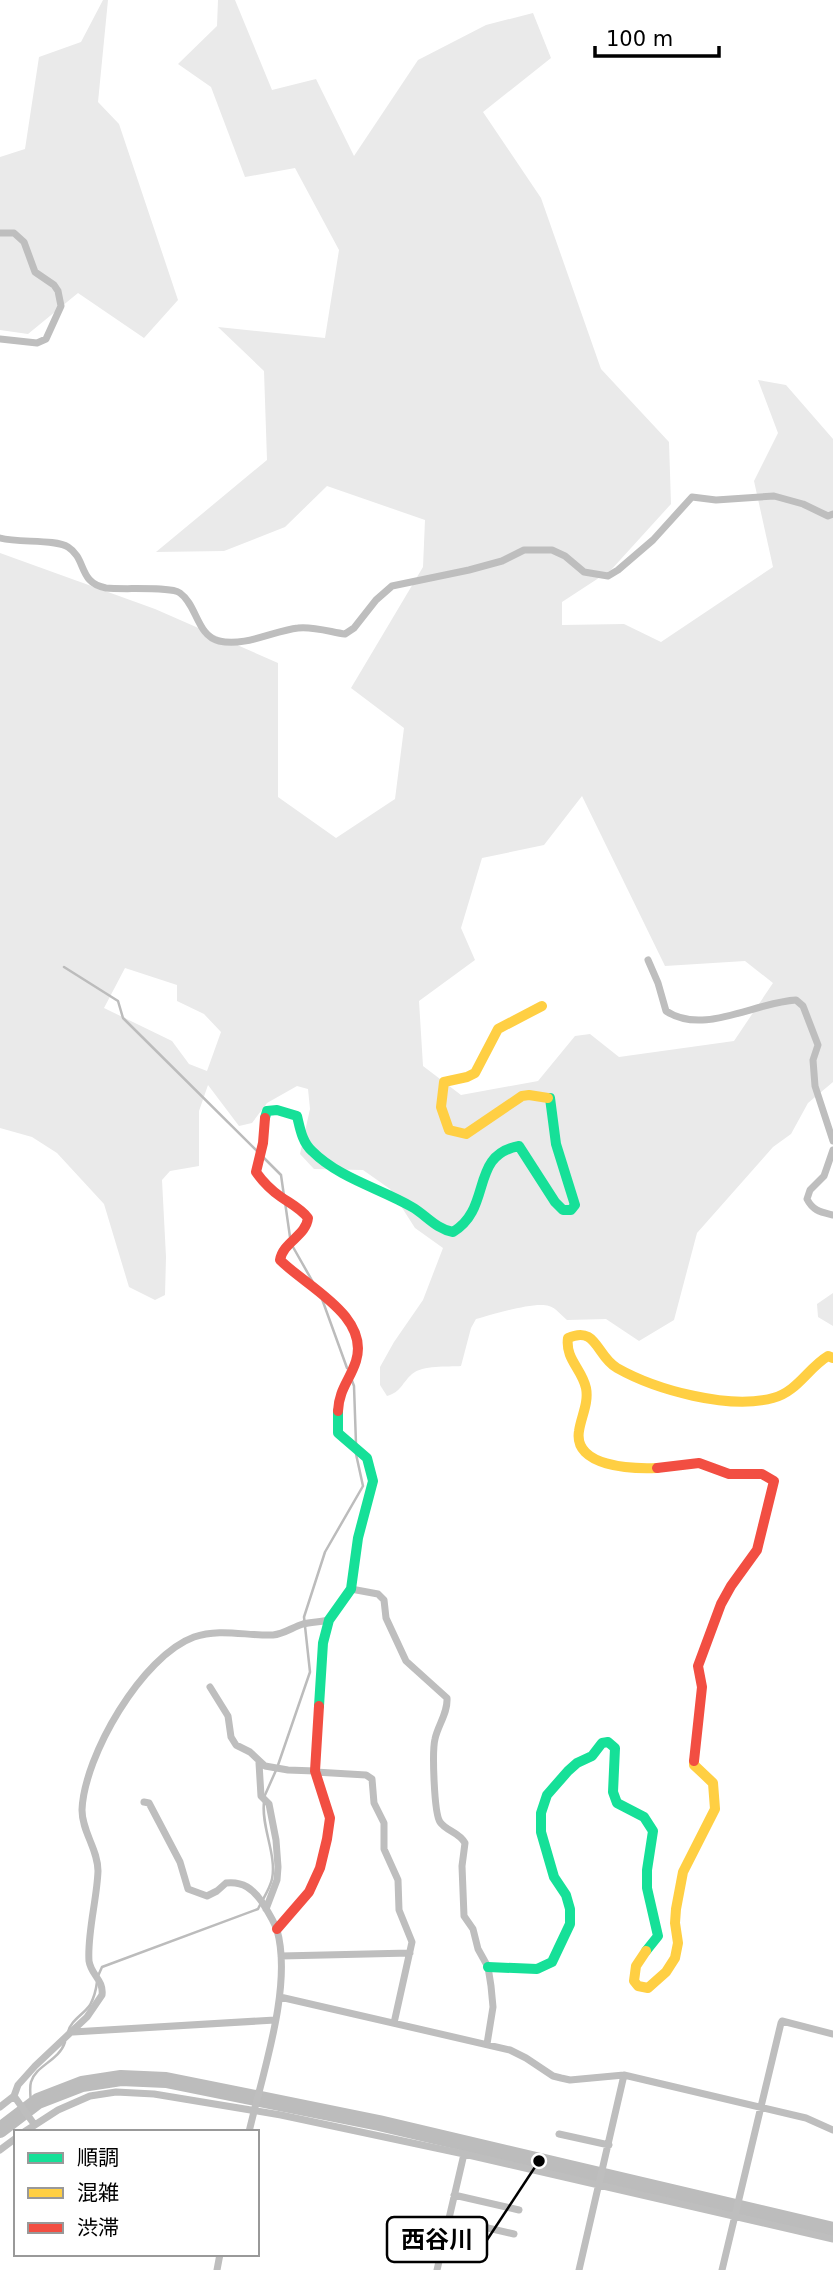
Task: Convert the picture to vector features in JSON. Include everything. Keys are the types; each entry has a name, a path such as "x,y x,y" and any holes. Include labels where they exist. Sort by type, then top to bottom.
{"street":[{"path":"0,233 14,233 24,242 35,272 54,285 61,306 46,339 37,343 0,339"},
{"path":"0,538 35,543 53,541 68,547 76,554 89,582 96,585 179,592 192,605 195,616 207,635 218,641 241,642 300,627 345,634 354,628 376,600 392,586 469,570 502,561 524,550 552,550 565,556 583,572 608,576 653,540 692,497 716,500 774,496 803,504 828,516 833,514"},
{"path":"648,961 666,1011 684,1019 713,1020 779,1001 796,1000 803,1006 818,1045 813,1060 814,1086 833,1141"},
{"path":"277,1929 309,1892 323,1857 331,1821 315,1771 323,1643 329,1620 351,1589 358,1538 373,1481 367,1458 338,1433 340,1391 357,1360 358,1338 339,1309 286,1268 280,1260 281,1254 307,1227 308,1218 302,1210 265,1184 256,1172 262,1148 264,1121 267,1111 277,1110 297,1116 303,1140 311,1150 338,1169 416,1209 443,1231 453,1232 465,1224 484,1183 489,1162 500,1149 509,1146 519,1146 555,1202 563,1210 571,1210 575,1205 556,1144 551,1098 528,1094 517,1097 466,1134 449,1130 441,1107 444,1082 452,1077 465,1079 478,1070 499,1027 542,1006"},
{"path":"833,1150 824,1176 810,1190 807,1199 810,1206 818,1212 833,1214"},
{"path":"488,1967 537,1969 552,1962 570,1924 570,1909 566,1895 554,1877 541,1832 541,1813 547,1795 568,1771 577,1763 590,1758 602,1743 608,1742 615,1748 613,1792 617,1803 644,1817 653,1831 647,1888 657,1936 639,1961 633,1978 635,1983 648,1988 666,1972 675,1958 678,1943 676,1909 683,1872 715,1809 713,1783 694,1765 702,1687 698,1665 721,1604 757,1550 774,1481 766,1474 731,1474 701,1463 652,1468 614,1464 596,1461 583,1452 579,1447 587,1394 585,1385 567,1353 568,1338 573,1335 587,1335 594,1340 609,1364 657,1386 719,1400 777,1399 788,1393 814,1363 828,1356 833,1358"},
{"path":"351,1589 378,1594 384,1600 386,1618 406,1661 447,1698 448,1707 434,1746 436,1813 442,1824 465,1843 462,1866 464,1916 473,1929 478,1949 488,1967 493,2007 487,2044"},
{"path":"0,2108 14,2096 18,2085 31,2070 96,2007 103,1994 101,1982 89,1962 97,1863 84,1827 82,1810 85,1789 97,1751 112,1723 157,1662 190,1639 220,1632 278,1634 304,1624 329,1620"},
{"path":"210,1687 228,1716 234,1742 250,1752 259,1763 284,1770 366,1775 371,1778 375,1805 384,1823 384,1849 398,1878 398,1910 411,1938 411,1953 394,2023"},
{"path":"259,1763 261,1794 269,1804 278,1867 266,1909"},
{"path":"144,1802 149,1803 156,1813 161,1828 182,1866 188,1889 207,1896 224,1884 236,1882 250,1889 277,1929 281,1956 280,1997 249,2130"},
{"path":"281,1956 411,1953"},
{"path":"280,1997 510,2050 561,2078 570,2080 624,2075 806,2118 833,2130"},
{"path":"73,2032 275,2020"},
{"path":"722,2270 782,2021 833,2034"},
{"path":"579,2270 624,2075"},
{"path":"26,2130 80,2099 116,2092 154,2094 253,2111 464,2154 833,2239"},
{"path":"14,2096 34,2124"},
{"path":"559,2134 609,2145"},
{"path":"437,2270 464,2154"},
{"path":"454,2195 519,2210"},
{"path":"449,2219 514,2234"}],"shaded area":[{"path":"103,0 108,0 98,102 119,124 178,300 144,338 78,293 28,334 0,330 0,157 25,149 39,57 81,42"},
{"path":"218,0 235,0 272,90 316,79 354,156 418,60 486,25 533,13 551,58 483,112 541,198 601,369 669,442 671,504 611,570 562,602 562,625 624,624 661,642 773,567 754,481 778,433 758,380 786,385 833,439 833,1082 808,1103 791,1134 773,1147 697,1233 674,1320 639,1341 606,1319 567,1320 554,1308 542,1305 513,1309 476,1319 461,1366 417,1371 398,1390 387,1396 380,1385 380,1367 423,1300 443,1248 415,1228 390,1189 363,1170 314,1169 300,1154 310,1109 308,1089 297,1086 267,1103 252,1123 239,1126 208,1085 199,1111 199,1166 170,1171 162,1180 165,1295 155,1300 129,1287 104,1204 57,1153 32,1137 0,1128 0,553 155,609 278,663 278,797 336,838 395,799 404,728 351,688 423,567 425,520 327,486 285,527 224,551 156,552 267,460 264,371 218,327 325,338 339,250 295,168 245,177 211,87 178,64 217,26","holes":["582,796 665,966 745,961 773,983 734,1041 619,1057 590,1034 575,1036 538,1081 461,1095 423,1066 419,1001 475,960 461,928 482,858 544,845","125,968 177,985 177,1001 204,1014 221,1032 207,1071 189,1064 172,1041 104,1008"]},
{"path":"833,1293 833,1326 818,1317 817,1304"}],"waterway":[{"path":"64,967 118,1001 123,1018 259,1153"},
{"path":"264,1158 281,1175 284,1196"},
{"path":"285,1202 290,1237"},
{"path":"293,1247 314,1284"},
{"path":"322,1299 347,1368"},
{"path":"351,1378 354,1386 356,1444"},
{"path":"265,1795 310,1672 304,1617 325,1552 363,1486 356,1454"},
{"path":"98,1976 102,1967 258,1909 270,1887 273,1870 264,1802"},
{"path":"68,2032 90,2005 97,1982"},
{"path":"31,2106 30,2087 34,2076 58,2054 65,2042"},
{"path":"0,2130 38,2101 82,2084 121,2078 166,2080 379,2123 833,2230"}],"traffic: fast":[{"path":"265,1118 267,1111 277,1110 297,1116 306,1143 323,1160 347,1176 399,1200 436,1225 453,1232 465,1222 473,1210 493,1160 503,1151 519,1146 555,1202 563,1210 571,1210 575,1205 556,1144 548,1098"},
{"path":"319,1706 323,1643 329,1620 351,1589 358,1538 373,1481 367,1458 338,1433 338,1411"},
{"path":"488,1967 537,1969 552,1962 570,1924 570,1909 566,1895 554,1877 541,1832 541,1813 547,1795 568,1771 592,1756 602,1743 608,1742 615,1748 613,1792 617,1803 644,1817 653,1831 647,1888 658,1936 646,1951"}],"traffic: slow":[{"path":"542,1006 498,1029 475,1073 444,1082 441,1107 449,1130 466,1134 522,1096 548,1098"},
{"path":"657,1468 633,1468 606,1463 585,1452 580,1443 579,1431 587,1394 581,1375 571,1358 568,1338 578,1335 591,1339 610,1363 633,1376 672,1390 715,1400 755,1401 773,1398 789,1391 828,1356 833,1358"},
{"path":"646,1951 636,1966 634,1981 638,1986 648,1988 666,1972 675,1958 678,1943 676,1909 683,1872 715,1809 713,1783 694,1765 694,1761"}],"traffic: jam":[{"path":"265,1118 263,1143 256,1172 271,1189 308,1218 303,1230 285,1248 280,1260 345,1316 354,1330 358,1345 356,1361 338,1411"},
{"path":"657,1468 699,1463 729,1474 762,1474 774,1481 757,1550 721,1604 698,1666 702,1687 694,1761"},
{"path":"277,1929 309,1892 320,1868 327,1839 330,1818 315,1771 319,1706"}],"place":[{"name":"西谷川","path":"539,2161"}]}
